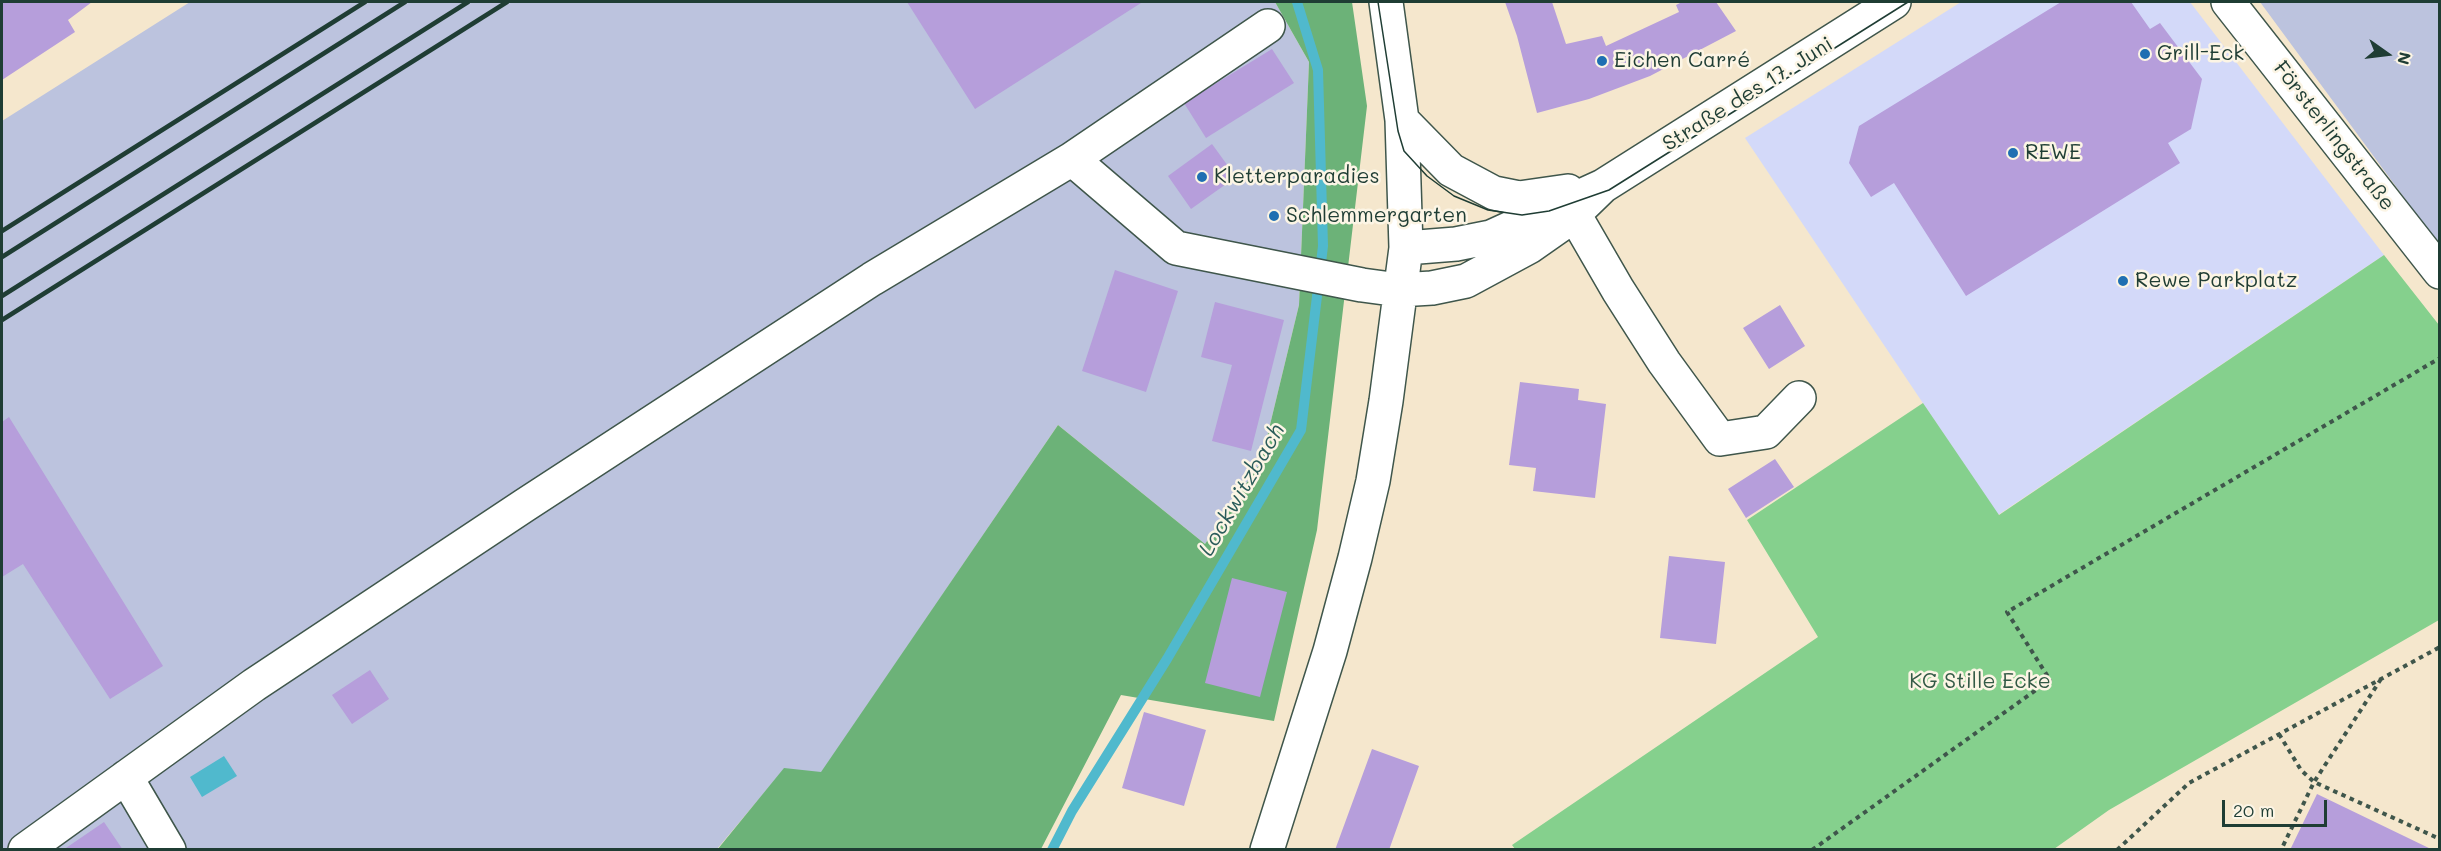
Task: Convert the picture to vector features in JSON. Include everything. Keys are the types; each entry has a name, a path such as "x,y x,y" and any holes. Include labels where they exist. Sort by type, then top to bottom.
{"street":[{"path":"1267,849 1330,651 1373,481 1406,248 1402,120 1386,2"},
{"name":"Straße des 17. Juni","path":"1406,248 1456,244 1491,237 1603,186 1894,2"},
{"name":"Försterlingstraße","path":"2228,2 2439,272"},
{"path":"25,849 254,685 525,505 872,279 1072,159 1268,26"},
{"path":"1402,120 1451,170 1494,193 1519,198 1603,186"},
{"name":"Straße des 17. Juni","path":"1072,159 1176,248 1291,272 1399,290 1432,288 1466,281 1529,246 1574,214 1603,186"},
{"path":"1574,214 1629,308 1664,362 1720,439 1766,432 1799,398"},
{"path":"126,777 169,849"}],"path":[{"path":"1812,849 2050,680 2007,612 2439,358"},
{"path":"2117,849 2189,783 2439,646"},
{"path":"2281,849 2314,782 2381,678"},
{"path":"2279,734 2301,770 2314,782 2439,839"}],"shaded area":[{"path":"190,2 1275,2 1309,62 1299,305 1261,462 1205,544 1058,425 821,773 784,769 717,849 2,850 2,121"},
{"path":"1961,2 2190,2 2384,255 1998,515 1745,138"},
{"path":"2260,2 2439,2 2439,245"}],"green space":[{"path":"1275,2 1352,2 1367,106 1317,530 1274,721 1121,695 1041,849 717,850 784,768 821,772 1058,425 1205,544 1261,462 1299,305 1309,62"},
{"name":"KG Stille Ecke","path":"2384,255 2439,325 2439,620 2109,810 2054,849 1515,849 1512,845 1818,637 1747,520 1923,403 1999,515"}],"water":[{"path":"224,756 237,776 202,797 190,777"}],"building":[{"path":"2,2 92,2 68,20 75,32 2,80"},
{"path":"907,2 1140,2 1141,3 975,109"},
{"name":"Eichen Carré","path":"1505,2 1552,2 1566,44 1602,36 1606,46 1679,12 1676,5 1682,2 1716,2 1736,31 1650,76 1589,99 1537,113 1517,36"},
{"name":"REWE","path":"2061,2 2131,2 2150,29 2160,23 2202,79 2191,129 2168,143 2180,163 1966,296 1894,183 1871,197 1849,163 1859,126"},
{"path":"1272,49 1294,83 1206,138 1184,103"},
{"name":"Kletterparadies","path":"1212,144 1236,177 1191,209 1168,176"},
{"path":"1115,270 1178,291 1146,392 1082,371"},
{"path":"1215,302 1284,320 1251,451 1212,441 1232,365 1201,357"},
{"path":"1780,305 1805,346 1769,369 1743,328"},
{"path":"1520,382 1579,389 1578,400 1606,404 1595,498 1533,491 1536,468 1509,465"},
{"path":"9,417 163,666 110,699 23,564 2,577 2,422"},
{"path":"1775,459 1794,487 1746,518 1728,489"},
{"path":"1669,556 1725,562 1716,644 1660,638"},
{"path":"1232,578 1287,592 1260,697 1205,683"},
{"path":"370,670 389,699 352,724 332,695"},
{"path":"1144,712 1206,730 1184,806 1122,788"},
{"path":"1372,749 1419,766 1389,850 1335,850"},
{"path":"2317,794 2433,850 2290,850"},
{"path":"104,822 123,850 63,850"}],"waterway":[{"name":"Lockwitzbach","path":"1052,850 1072,811 1167,659 1301,430 1323,246 1318,70 1297,2"}],"tram line":[{"path":"1378,2 1398,131 1404,151 1427,176 1454,196 1488,210 1522,215 1549,211 1609,190 1908,2"}],"railway":[{"path":"2,231 365,2"},
{"path":"2,257 405,2"},
{"path":"2,296 468,2"},
{"path":"2,320 507,2"}],"place":[{"name":"Grill-Eck","path":"2145,54"},
{"name":"Eichen Carré","path":"1602,61"},
{"name":"REWE","path":"2013,153"},
{"name":"Kletterparadies","path":"1202,177"},
{"name":"Schlemmergarten","path":"1274,216"},
{"name":"Rewe Parkplatz","path":"2123,281"}]}
